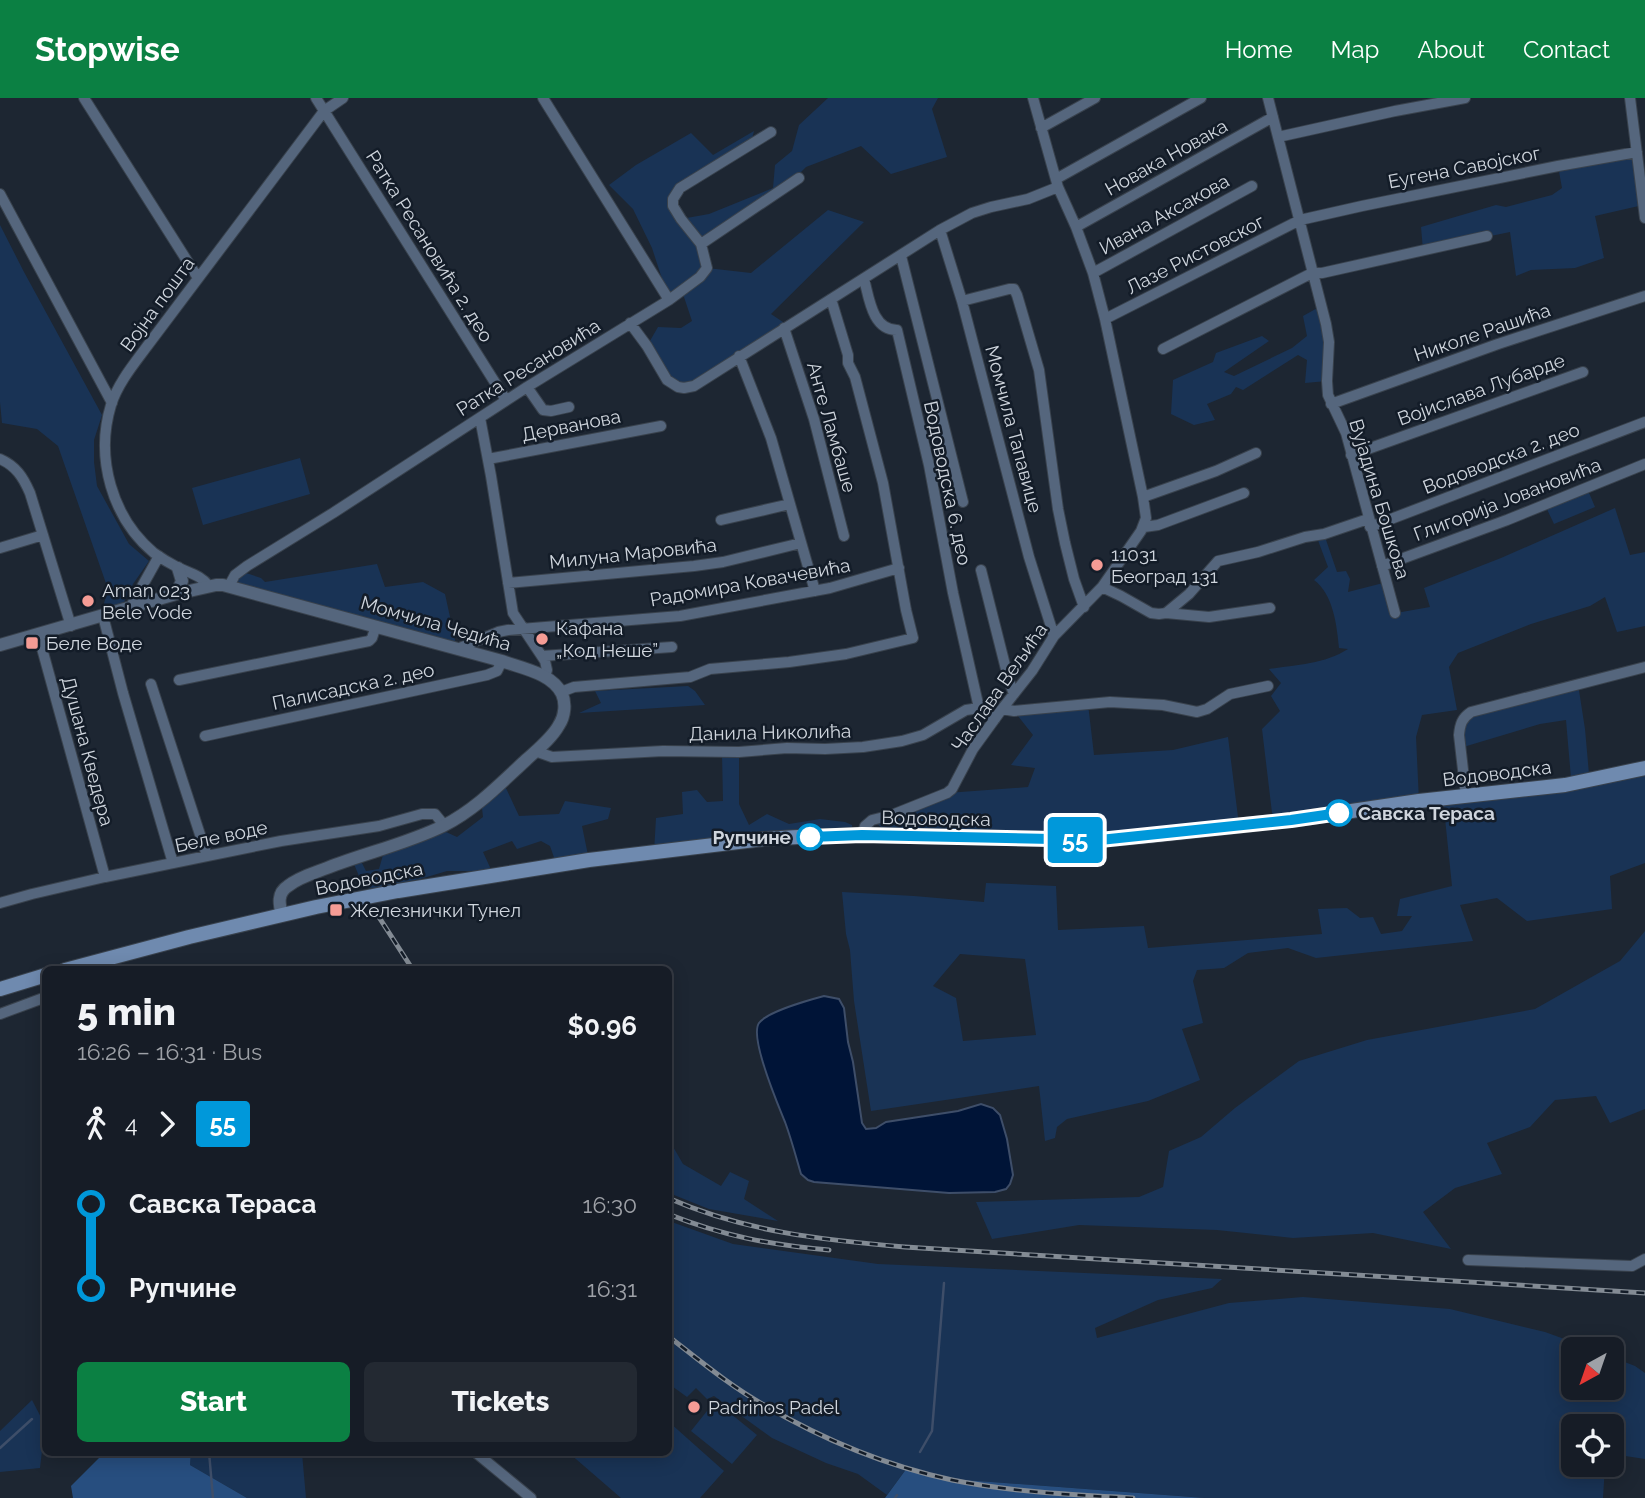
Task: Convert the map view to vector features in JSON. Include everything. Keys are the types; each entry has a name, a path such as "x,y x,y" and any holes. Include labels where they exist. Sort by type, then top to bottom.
{"main road":[{"name":"Водоводска","path":"81,966 287,914 398,891 589,860 764,839 862,835 1100,840 1291,820 1565,785 1645,768"},
{"path":"0,989 42,976"}],"street":[{"path":"84,98 198,278"},
{"name":"Ратка Ресановића 2. део","path":"316,98 506,400"},
{"name":"Војна пошта","path":"209,586 202,579 159,556 134,533 123,516 113,495 107,472 106,428 112,403 133,366 324,111 343,98"},
{"path":"543,98 669,300"},
{"path":"1033,98 1057,183 1093,273 1105,319 1143,497 1146,518 1144,527 1158,525 1244,493"},
{"path":"1041,128 1095,98"},
{"name":"Ратка Ресановића","path":"229,586 235,575 247,566 629,323 647,346 667,380 678,387 694,386 940,230 972,213 1028,199 1201,98"},
{"name":"Вујадина Бошкова","path":"1268,98 1329,342 1327,381 1331,404 1346,433 1395,613"},
{"path":"1278,137 1465,98"},
{"path":"1630,98 1645,218"},
{"name":"Новака Новака","path":"1076,227 1273,117"},
{"path":"629,323 669,300 700,277 707,268 701,244 673,206 673,199 680,188 771,132"},
{"name":"Еугена Савојског","path":"1300,220 1388,200 1637,152"},
{"path":"701,244 799,178"},
{"name":"Ивана Аксакова","path":"1093,273 1252,186"},
{"path":"0,194 112,403"},
{"name":"Лазе Ристовског","path":"1105,319 1300,220"},
{"name":"Момчила Тапавице","path":"940,230 962,301 1029,558 1055,636"},
{"path":"1163,349 1312,273 1487,236"},
{"path":"901,256 964,502"},
{"path":"864,279 875,316 886,328 897,330 905,321 916,318"},
{"path":"962,301 1009,289 1014,289 1017,295 1038,370 1065,543 1084,607"},
{"name":"Николе Рашића","path":"1331,404 1498,344 1645,296"},
{"path":"287,914 279,903 280,896 288,885 332,866 406,841 444,825 473,808 551,736 561,722 565,704 561,692 573,687 690,677 718,668 846,654 913,638 883,483 831,299"},
{"name":"Анте Ламбаше","path":"784,328 814,419 844,536"},
{"name":"Водоводска 6. део","path":"897,330 929,465 953,593 979,708"},
{"path":"739,356 768,429 815,591"},
{"name":"Војислава Лубарде","path":"1351,454 1583,372"},
{"path":"527,387 542,410 569,407"},
{"path":"480,418 513,613 542,656 546,666 545,677"},
{"name":"Водоводска 2. део","path":"1166,613 1189,594 1218,562 1305,537 1369,523 1645,422"},
{"name":"Дерванова","path":"488,458 661,426"},
{"path":"1143,497 1216,471 1256,453"},
{"path":"0,459 16,468 24,479 71,625"},
{"path":"929,465 952,459"},
{"name":"Глигорија Јовановића","path":"1382,566 1507,520 1645,464"},
{"path":"721,520 790,504"},
{"name":"Часлава Вељића","path":"862,835 866,825 872,820 892,815 952,789 973,749 1055,636 1102,587 1144,527"},
{"path":"0,548 43,535"},
{"name":"Милуна Маровића","path":"508,583 694,566 723,562 801,543"},
{"path":"130,608 159,556"},
{"path":"176,594 181,581 178,568"},
{"name":"Радомира Ковачевића","path":"457,649 498,632 680,616 815,591 899,568"},
{"path":"981,570 1014,694"},
{"name":"Момчила Чедића","path":"0,645 176,594 219,585 502,661 545,677 561,692"},
{"path":"1102,587 1151,613 1209,617 1270,608"},
{"path":"103,616 122,693 173,863"},
{"path":"179,680 369,641 376,626"},
{"name":"Душана Кведера","path":"38,634 105,877"},
{"path":"542,656 672,648"},
{"name":"Палисадска 2. део","path":"205,736 486,675 497,671 502,661"},
{"path":"1466,796 1459,735 1464,717 1471,712 1645,667"},
{"path":"151,684 207,856"},
{"path":"1002,709 1014,711 1110,702 1163,705 1197,712 1207,709 1230,694 1268,687"},
{"path":"979,708 995,719"},
{"name":"Данила Николића","path":"535,751 552,757 656,751 739,752 787,748 854,748 923,735 966,710 979,708"},
{"name":"Беле воде","path":"0,903 105,877 281,841 379,826 422,814 435,814 444,825"},
{"path":"0,1014 42,998"},
{"path":"1468,1259 1632,1266 1645,1259"},
{"path":"480,1456 531,1498"}],"shaded area":[{"path":"828,98 938,98 932,109 947,157 891,174 861,146 806,167 782,191 701,244 707,268 751,273 828,210 864,222 771,314 786,324 825,296 824,304 694,386 678,387 647,346 658,327 681,328 692,321 682,291 669,300 652,248 633,209 609,185 636,165 691,133 713,155 754,131 750,146 673,199 681,219 709,214 773,188 775,165 792,151 799,125"},
{"path":"1637,152 1643,205 1595,216 1604,258 1575,268 1531,270 1516,276 1510,232 1423,250 1421,227 1496,205 1506,207 1552,195 1562,188 1558,166"},
{"path":"0,225 102,415 94,440 97,486 129,544 149,561 121,606 103,607 108,589 58,446 37,429 2,423"},
{"path":"1321,306 1327,381 1305,383 1307,360 1298,355 1243,390 1236,387 1231,394 1207,404 1215,420 1194,425 1171,414 1173,380 1213,362 1216,353 1262,336 1269,341 1224,372 1234,376 1292,348 1307,336 1303,316"},
{"path":"300,458 310,494 203,525 192,488"},
{"path":"1587,488 1595,507 1554,524 1545,505"},
{"path":"1615,508 1630,555 1645,552 1645,626 1617,632 1605,597 1590,606 1531,624 1458,653 1449,667 1457,710 1422,715 1416,737 1419,801 1273,821 1262,729 1280,711 1271,696 1281,683 1269,669 1320,661 1348,649 1339,648 1330,602 1314,580 1328,567 1316,535 1324,534 1337,572 1346,571 1350,579 1348,592 1387,582 1396,613 1430,607 1424,588"},
{"path":"377,564 385,587 423,582 445,594 457,649 229,586 240,571 265,582"},
{"path":"1578,684 1589,774 1571,778 1566,720 1540,724 1460,748 1464,717"},
{"path":"688,686 705,705 579,713 601,703 595,691"},
{"path":"1088,704 1094,755 1173,750 1228,737 1239,825 1165,833 894,837 872,820 947,793 1028,787 1035,768 1011,765 1033,735 1014,711"},
{"path":"739,752 739,804 749,825 767,814 789,824 820,819 852,825 853,836 654,852 656,818 683,814 682,792 697,790 707,802 723,801 722,753"},
{"path":"1645,767 1645,863 1610,876 1612,909 1527,921 1497,898 1460,905 1473,941 1316,958 1288,948 1248,953 1224,968 1197,970 1193,981 1203,1023 1182,1029 1200,1080 1148,1101 1067,1119 1057,1127 1055,1138 1045,1141 1039,1086 871,1111 854,1001 842,892 984,902 986,883 1056,886 1058,930 1144,926 1148,948 1322,934 1318,909 1347,908 1360,918 1373,917 1381,934 1402,931 1412,916 1397,916 1400,899 1452,886 1443,799","holes":["960,954 1025,959 1036,1035 963,1041 956,998 933,986"]},
{"path":"505,786 519,816 559,814 565,801 611,808 608,819 582,826 589,860 557,866 550,846 541,841 517,849 512,841 483,852 494,876 478,879 476,871 447,871 377,888 369,888 366,880 361,881 354,864 361,861 366,871 379,869 383,855 446,832 457,837 483,817 482,808"},
{"path":"1645,931 1645,1109 1610,1123 1596,1096 1555,1100 1530,1127 1487,1143 1502,1174 1455,1188 1423,1212 1451,1249 1373,1233 1293,1238 1217,1230 1079,1225 992,1239 976,1202 1139,1197 1163,1187 1169,1151 1201,1137 1299,1061 1367,1040 1535,1009 1620,961"},
{"path":"824,996 839,999 844,1008 862,1123 866,1129 876,1128 886,1122 958,1111 981,1104 993,1108 1000,1115 1013,1175 1006,1189 995,1192 949,1193 814,1182 801,1174 761,1056 757,1031 759,1023 770,1015"},
{"path":"672,1145 683,1164 721,1186 730,1172 749,1181 744,1199 778,1221 709,1209 672,1194"},
{"path":"672,1222 733,1244 878,1264 1222,1279 1212,1288 1158,1300 1095,1328 1097,1338 1229,1303 1303,1297 1450,1309 1545,1332 1561,1338 1561,1400 1624,1400 1624,1362 1645,1373 1645,1459 1624,1456 1624,1414 1561,1414 1561,1477 1604,1477 1603,1498 1205,1498 951,1479 907,1468 887,1495 858,1474 826,1463 772,1438 714,1396 707,1399 696,1388 687,1397 672,1386"},
{"path":"32,1400 42,1419 40,1468 0,1472 0,1431"},
{"path":"715,1401 757,1435 732,1464 691,1431"},
{"path":"672,1425 724,1471 700,1498 621,1498 572,1456 672,1456"},
{"path":"101,1456 191,1456 190,1465 247,1498 73,1498 71,1486"},
{"path":"191,1456 302,1456 306,1498 247,1498 190,1465"},
{"path":"907,1468 951,1479 1205,1498 885,1498"}],"waterway":[{"path":"920,1452 932,1431 944,1283"},
{"path":"0,1448 32,1419"},
{"path":"209,1456 213,1498"}],"railway":[{"path":"375,911 410,966"},
{"path":"672,1200 755,1227 814,1237 905,1247 1645,1293"},
{"path":"672,1215 747,1238 829,1250"},
{"path":"672,1339 751,1398 832,1440 879,1459 928,1474 975,1484 1133,1498"}],"bus line":[{"name":"55","path":"810,837 862,835 1100,840 1339,813"}],"place":[{"name":"11031 Београд 131","path":"1097,565"},
{"name":"Aman 023 Bele Vode","path":"88,601"},
{"name":"Кафана „Код Неше”","path":"542,639"},
{"name":"Беле Воде","path":"32,643"},
{"name":"Савска Тераса","path":"1339,813"},
{"name":"Рупчине","path":"810,837"},
{"name":"Железнички Тунел","path":"336,910"},
{"name":"Padrinos Padel","path":"694,1407"}]}
